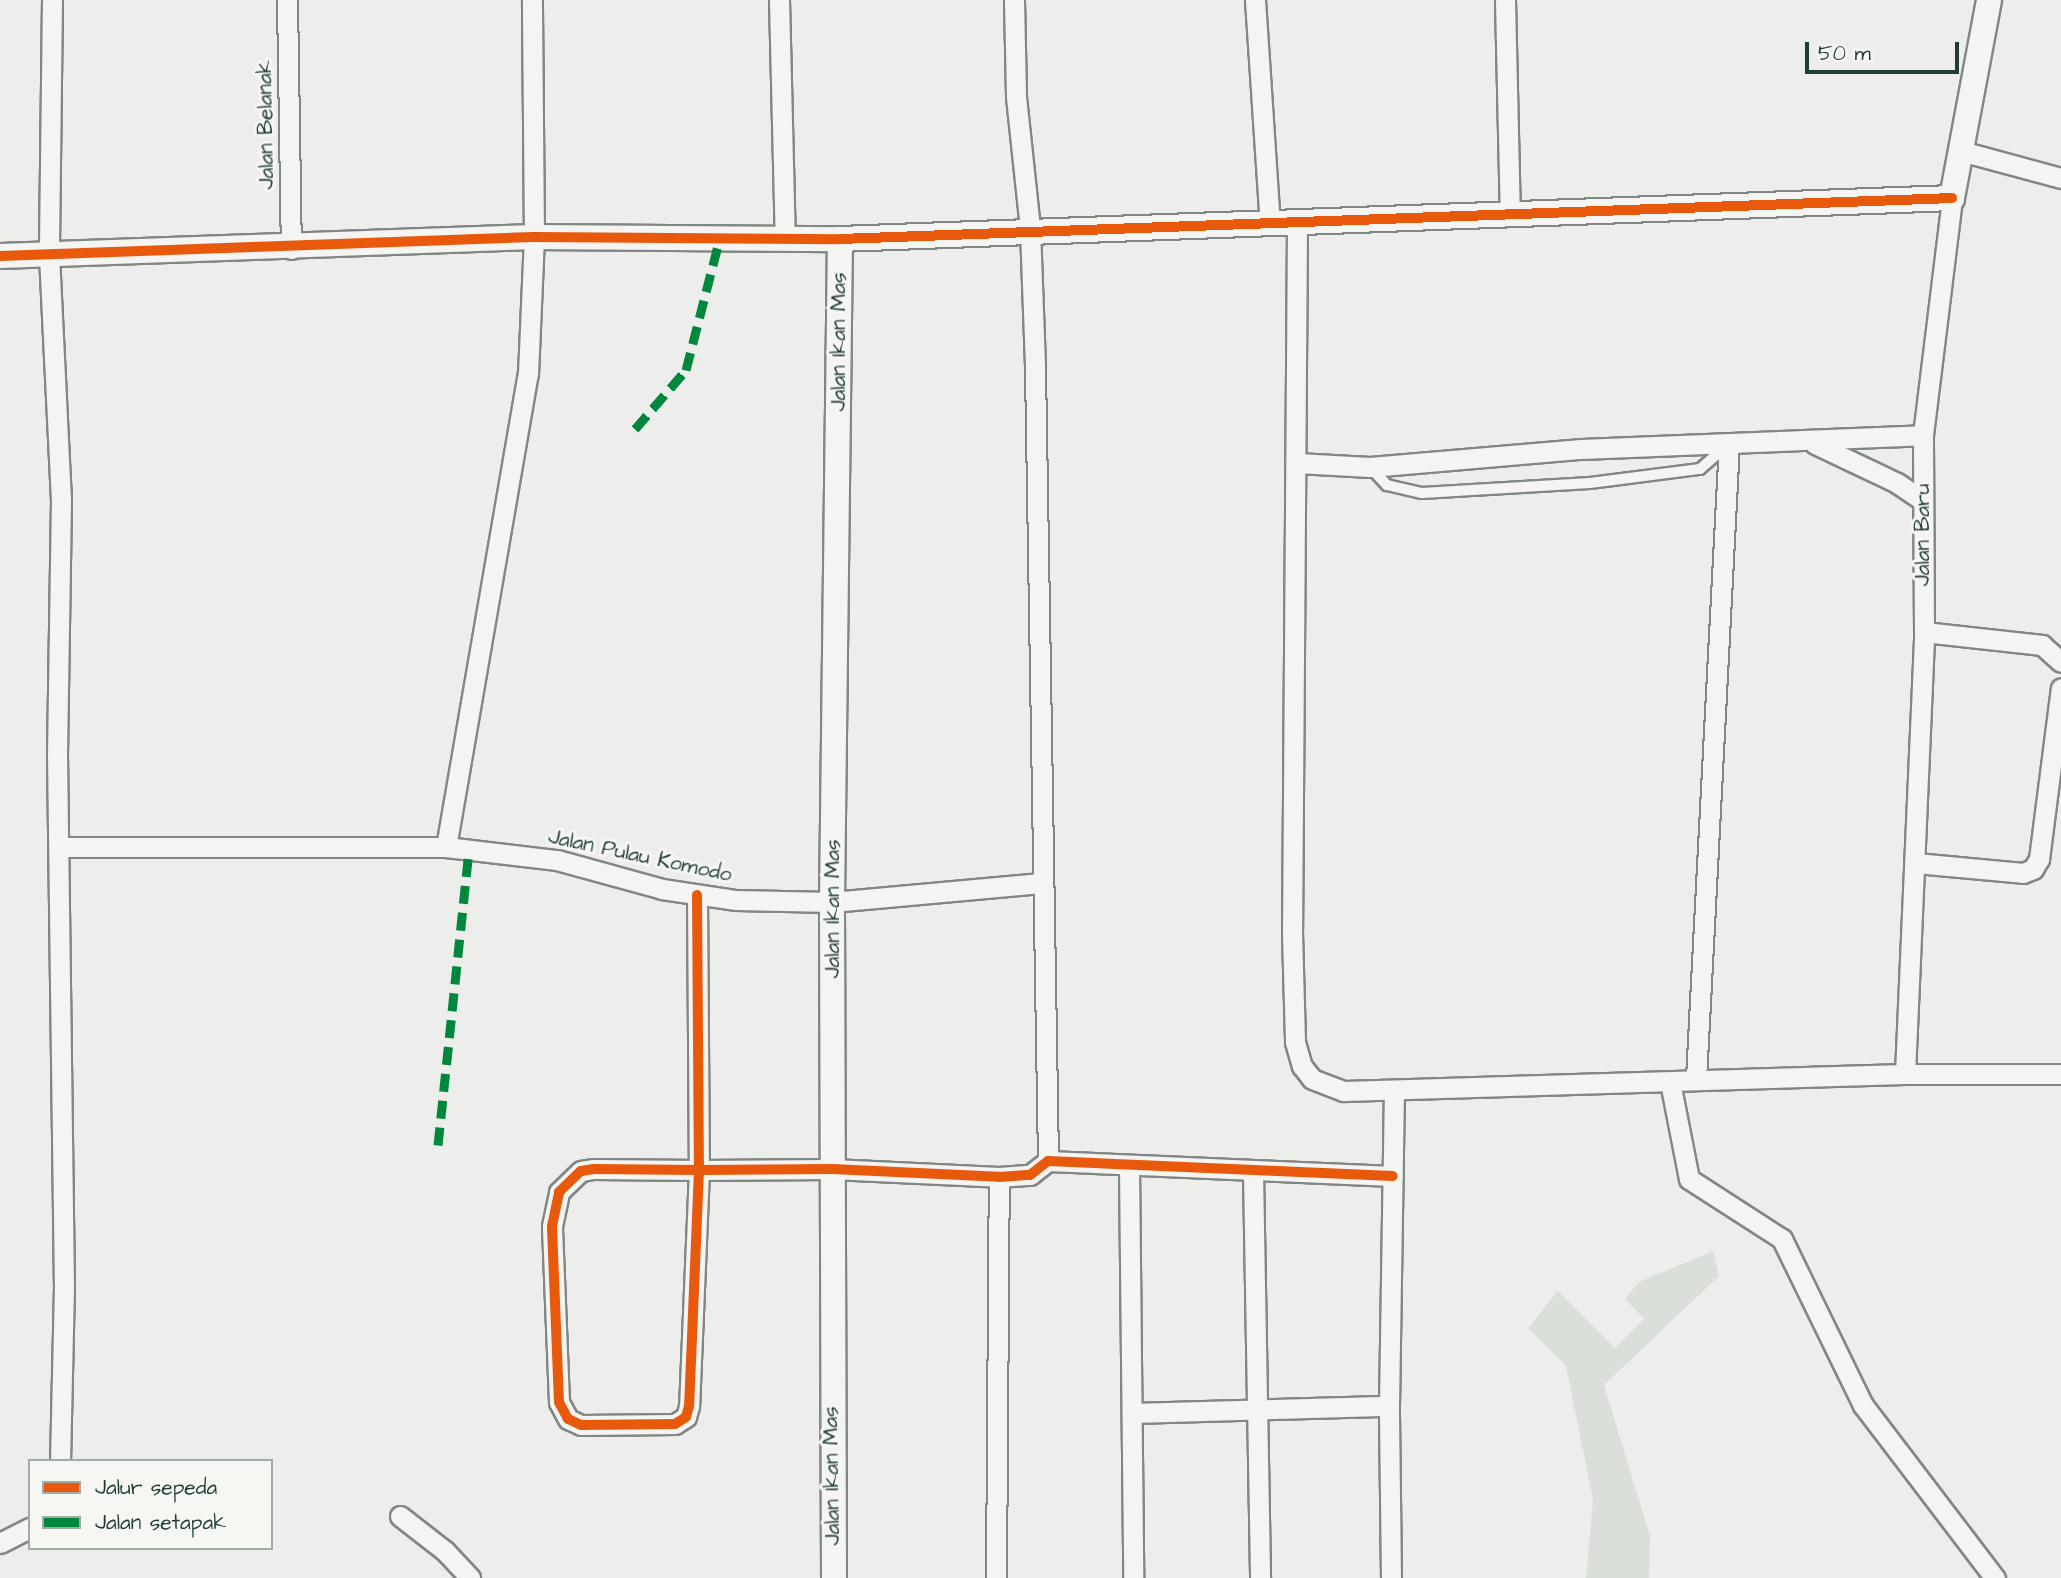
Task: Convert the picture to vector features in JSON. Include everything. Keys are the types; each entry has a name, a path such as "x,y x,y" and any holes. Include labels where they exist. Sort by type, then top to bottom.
{"street":[{"path":"52,0 49,255 61,500 60,847 64,1286 60,1459"},
{"name":"Jalan Belanak","path":"287,0 291,249"},
{"path":"446,847 493,554 515,467 528,374 534,237 532,0"},
{"path":"779,0 785,238"},
{"path":"1014,0 1016,97 1030,229 1048,1161"},
{"path":"1255,0 1269,225"},
{"path":"1505,0 1510,216"},
{"name":"Jalan Baru","path":"1905,1074 1924,632 1923,435 1952,198 1989,0"},
{"path":"1961,151 2061,178"},
{"path":"0,256 291,249 534,237 840,239 1030,229 1297,225 1952,198"},
{"path":"1297,225 1292,933 1295,1042 1302,1066 1312,1079 1330,1088 1394,1090 1696,1079 1905,1074 2061,1074"},
{"name":"Jalan Ikan Mas","path":"834,1578 832,902 840,239"},
{"path":"1297,463 1370,467 1581,449 1812,443 1923,435"},
{"path":"1812,443 1897,483 1922,500"},
{"path":"1696,1079 1729,444"},
{"path":"1924,632 2042,645 2061,662"},
{"path":"1916,863 2023,873 2033,869 2039,859 2061,688"},
{"name":"Jalan Pulau Komodo","path":"60,847 446,847 583,864 697,895 832,902 1041,883"},
{"path":"697,895 699,1170 686,1417 676,1424 582,1425 568,1419 559,1402 552,1226 559,1192 581,1171 699,1170 832,1169 999,1177 1030,1175 1048,1161 1129,1167 1393,1176"},
{"path":"1670,1082 1689,1179 1782,1239 1863,1405 1995,1578"},
{"path":"1391,1578 1389,1406 1394,1090"},
{"path":"1129,1167 1133,1578"},
{"path":"1253,1172 1260,1578"},
{"path":"996,1578 999,1177"},
{"path":"1133,1413 1257,1413 1389,1406"},
{"path":"400,1516 445,1551 470,1578"},
{"path":"0,1544 28,1529"}],"lane":[{"path":"1370,467 1387,485 1422,493 1577,484 1700,469 1729,444"}],"shaded area":[{"path":"1713,1251 1719,1276 1604,1385 1650,1536 1649,1578 1586,1578 1593,1500 1566,1366 1528,1328 1558,1291 1615,1348 1644,1319 1625,1299 1639,1282"}],"marked path":[{"path":"635,429 686,370 720,238"},
{"path":"438,1145 469,850"}],"cycle path":[{"path":"0,256 534,237 840,239 1952,198"},
{"path":"697,895 699,1170 689,1406 686,1417 675,1424 581,1425 568,1419 559,1402 552,1226 559,1192 581,1171 594,1169 699,1170 832,1169 999,1177 1030,1175 1048,1161 1393,1176"}]}
